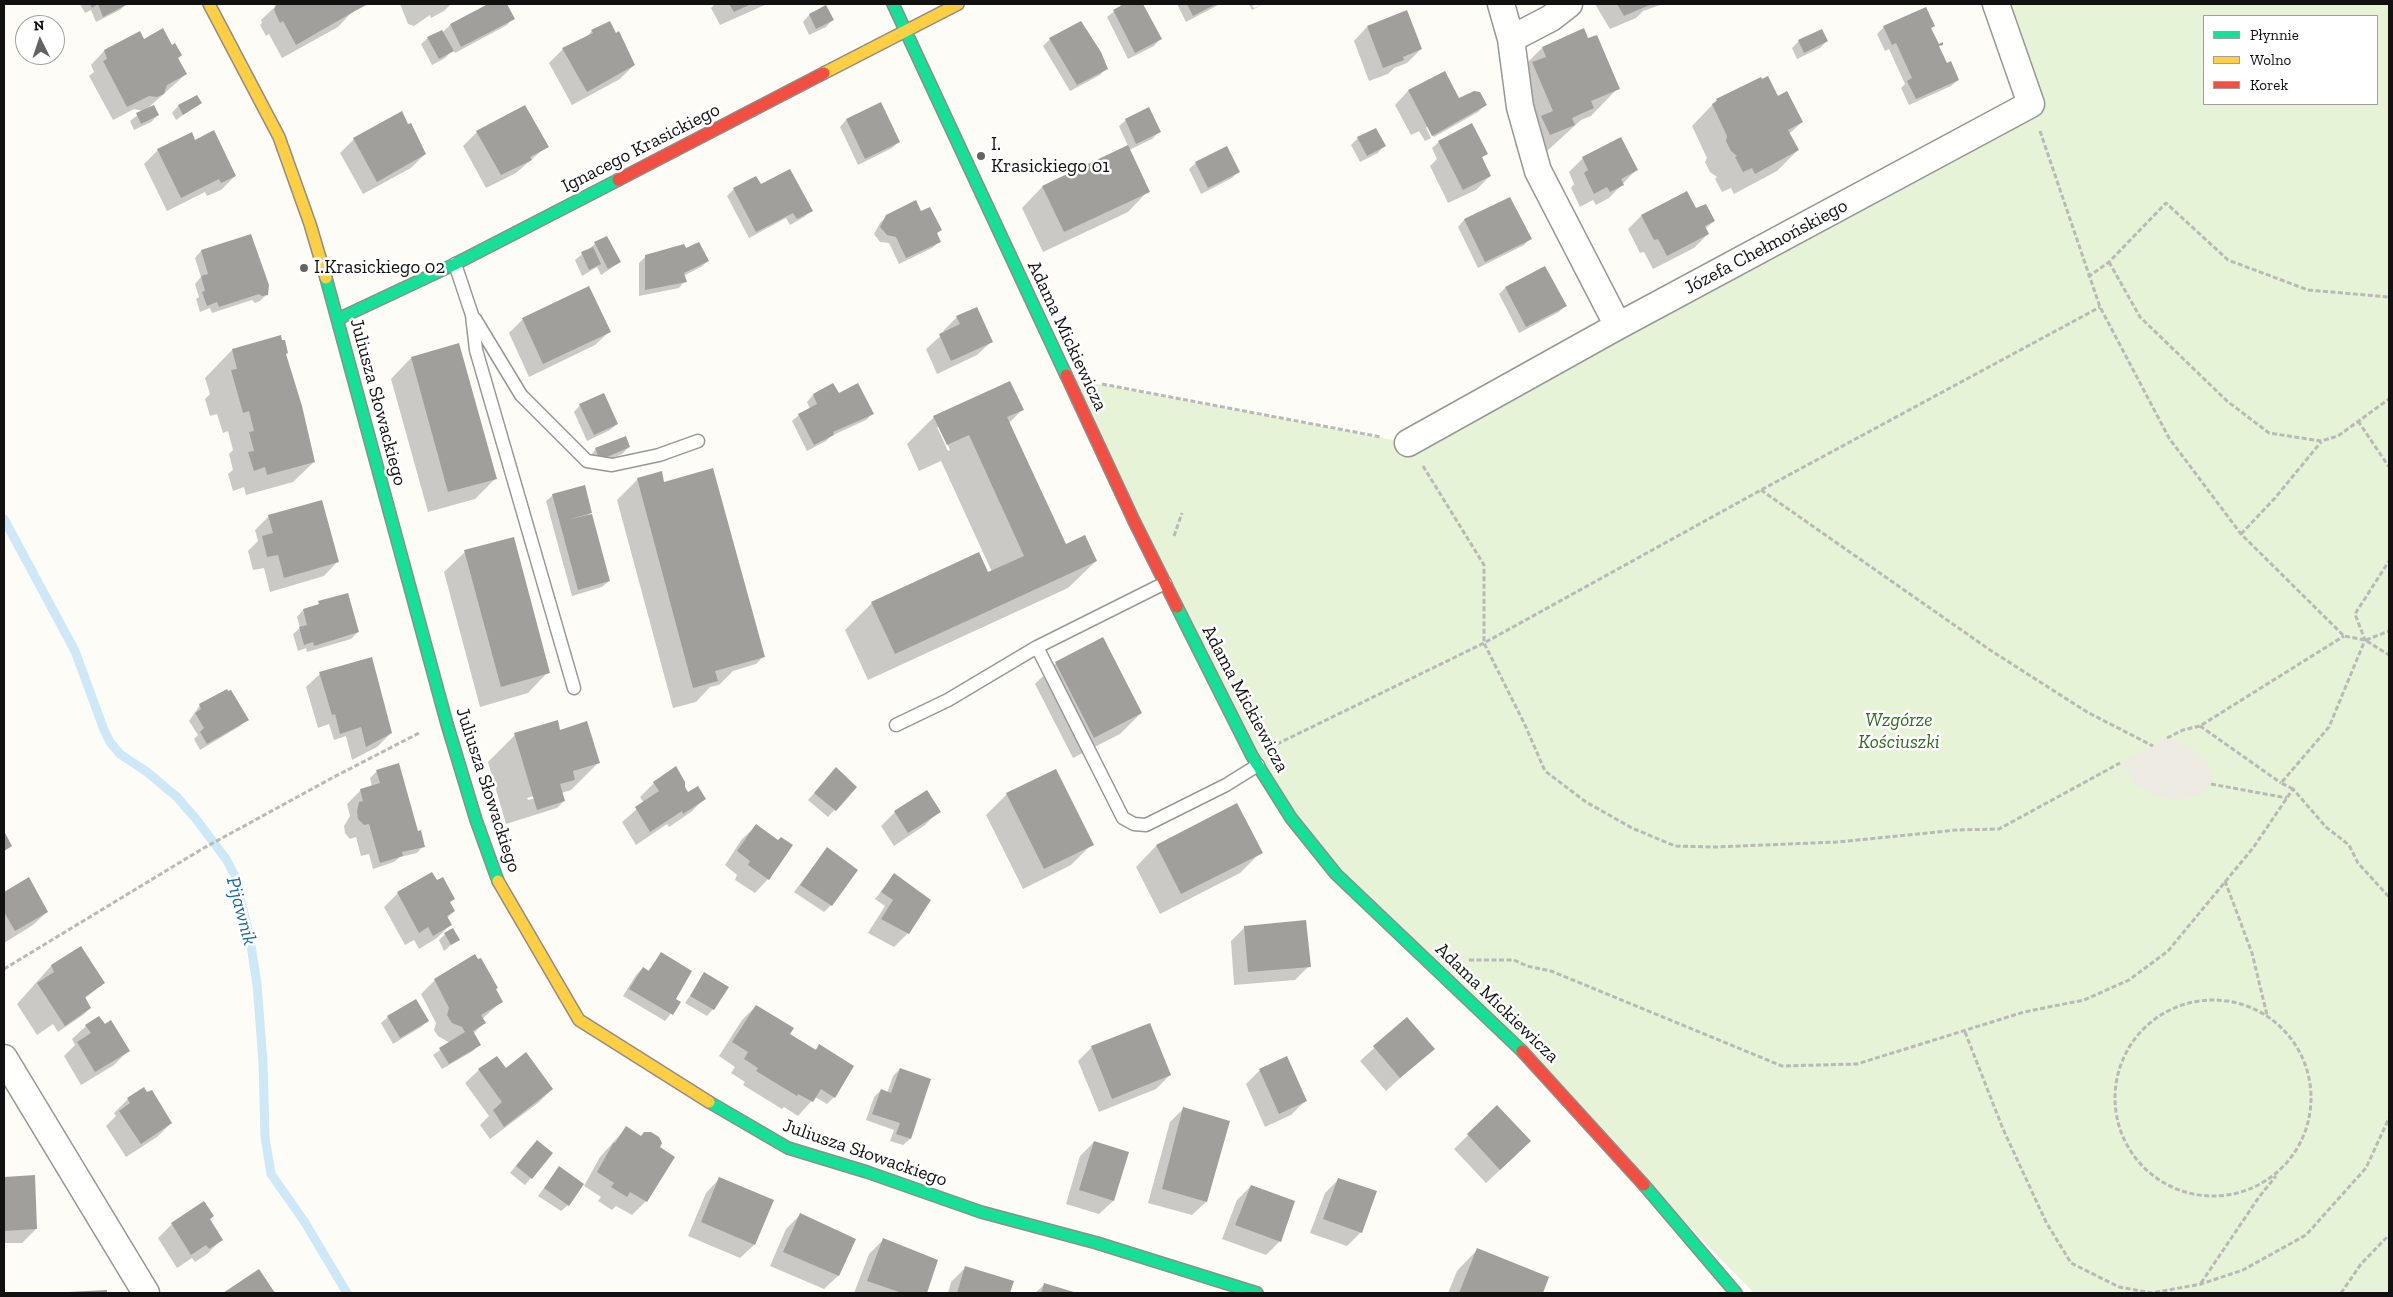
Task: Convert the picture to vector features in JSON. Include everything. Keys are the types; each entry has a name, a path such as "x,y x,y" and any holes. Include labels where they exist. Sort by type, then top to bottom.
{"street":[{"name":"Juliusza Słowackiego","path":"209,4 279,137 310,224 338,318 401,558 476,820 496,876 580,1020 740,1122 788,1148 867,1172 981,1212 1105,1246 1258,1293"},
{"name":"Adama Mickiewicza","path":"893,4 1066,378 1165,583 1255,761 1291,818 1336,874 1538,1066 1647,1188 1736,1293"},
{"name":"Ignacego Krasickiego","path":"338,318 454,264 958,4"},
{"path":"1501,4 1511,39 1520,107 1538,171 1618,326"},
{"path":"1511,39 1551,18 1569,4"},
{"path":"1996,4 2031,104"},
{"name":"Józefa Chełmońskiego","path":"1408,443 1618,326 2031,104"},
{"path":"4,1058 146,1293"}],"lane":[{"path":"454,264 472,315 521,395 587,461 612,466 659,455 698,441"},
{"path":"472,315 476,350 574,688"},
{"path":"896,725 948,700 1038,647 1165,583"},
{"path":"1038,647 1123,818 1134,824 1146,825 1226,785 1255,761"}],"path":[{"path":"2031,104 2088,277 2100,307 2169,438 2241,534 2344,636 2365,640 2389,655"},
{"path":"2088,277 2109,262 2166,203 2228,260 2308,290 2389,298"},
{"path":"2109,262 2140,317 2226,401 2269,433 2321,442 2338,436 2389,399"},
{"path":"1255,761 1484,643 1761,490 2100,307"},
{"path":"1066,378 1408,443 1484,565 1484,643 1525,725 1545,771 1586,802 1632,828 1675,846 1716,847 1838,842 1956,830 1999,828 2120,763"},
{"path":"2358,420 2389,467"},
{"path":"2241,534 2275,498 2321,442"},
{"path":"1761,490 1990,650 2087,712 2152,746"},
{"path":"1174,539 1182,513"},
{"path":"2281,784 2329,727 2365,640 2355,614 2389,561"},
{"path":"2365,640 2389,631"},
{"path":"2167,738 2183,730 2200,726 2344,636"},
{"path":"2200,726 2281,784 2293,789 2326,827 2350,845 2358,863 2389,897"},
{"path":"4,969 202,849 332,778 422,732"},
{"path":"2211,784 2287,798"},
{"path":"1459,960 1514,960 1527,966 1551,971 1782,1066 1857,1064 1965,1032 2024,1012 2084,1000 2129,980 2168,951 2253,848 2293,789"},
{"path":"2225,881 2252,953 2267,1016"},
{"path":"2201,1284 2259,1197 2282,1169 2296,1151 2306,1132 2311,1111 2312,1089 2307,1067 2298,1047 2284,1030 2267,1016 2245,1005 2221,1000 2196,1001 2173,1008 2152,1021 2134,1038 2122,1060 2115,1084 2114,1108 2120,1132 2131,1154 2147,1172 2168,1186 2183,1192 2216,1197 2240,1193 2263,1184 2282,1169"},
{"path":"1965,1032 2007,1138 2046,1222 2071,1263 2119,1287 2152,1293 2201,1284 2243,1270 2306,1235 2366,1168 2389,1118"},
{"path":"2341,1293 2362,1264 2389,1235"}],"green space":[{"name":"Wzgórze Kościuszki","path":"2010,4 2389,4 2389,1293 1754,1293 1291,818 1066,378 1409,443 2031,104 2031,72"}],"shaded area":[{"path":"2167,738 2192,747 2207,762 2212,777 2211,784 2200,795 2177,800 2159,797 2138,786 2120,763"}],"building":[{"path":"90,4 98,4 92,8"},
{"path":"98,4 128,4 103,17"},
{"path":"276,4 367,4 296,45 283,21 280,23 274,10"},
{"path":"488,4 507,4 515,19 461,47 450,24"},
{"path":"729,4 751,4 734,12"},
{"path":"1124,4 1143,4 1162,39 1135,53 1113,10"},
{"path":"1187,4 1216,4 1193,16"},
{"path":"1617,4 1652,4 1624,16"},
{"path":"826,5 834,20 816,29 809,14"},
{"path":"1926,7 1935,26 1931,28 1939,44 1943,42 1943,45 1939,46 1947,63 1951,61 1959,80 1916,99 1907,81 1912,78 1896,43 1892,45 1883,26"},
{"path":"1407,10 1422,49 1403,57 1404,60 1383,68 1367,26"},
{"path":"610,21 616,33 619,31 635,65 587,92 562,48 593,33 591,30"},
{"path":"1081,21 1101,52 1108,69 1077,85 1049,38"},
{"path":"163,28 172,45 175,43 182,55 178,58 187,74 167,85 164,94 157,97 149,96 127,107 103,61 107,59 104,50 140,31 144,39"},
{"path":"1584,28 1588,38 1597,35 1620,89 1591,101 1594,108 1572,118 1575,125 1550,135 1541,116 1553,111 1532,62 1546,57 1542,47"},
{"path":"1822,29 1828,41 1804,53 1798,40"},
{"path":"442,30 454,51 439,59 427,37"},
{"path":"1445,71 1459,98 1474,91 1480,92 1487,105 1432,136 1408,90"},
{"path":"1768,76 1778,96 1787,91 1803,122 1788,130 1799,150 1755,174 1752,168 1743,172 1735,157 1737,156 1731,151 1726,141 1727,136 1712,104 1717,101 1716,99 1761,77 1762,79"},
{"path":"197,95 202,103 183,115 178,105"},
{"path":"881,102 900,142 865,159 846,119"},
{"path":"154,105 159,115 141,124 136,113"},
{"path":"525,105 549,147 530,157 532,160 501,175 476,131"},
{"path":"1149,107 1161,132 1136,144 1125,119"},
{"path":"402,111 408,124 411,123 426,154 377,182 353,138"},
{"path":"1472,123 1488,154 1482,157 1491,176 1463,190 1438,141"},
{"path":"1376,128 1386,146 1367,156 1357,137"},
{"path":"214,130 236,176 221,183 219,179 181,198 157,149 192,132 195,140"},
{"path":"1621,137 1638,170 1621,179 1624,185 1610,192 1607,187 1594,194 1584,173 1588,170 1582,157"},
{"path":"1128,145 1150,192 1064,232 1042,186"},
{"path":"1227,146 1240,172 1208,188 1195,162"},
{"path":"790,169 813,211 797,219 793,213 756,232 733,188 756,176 761,184"},
{"path":"1687,191 1696,208 1706,204 1715,221 1705,226 1709,234 1667,256 1658,239 1654,240 1641,215"},
{"path":"1510,197 1532,239 1485,262 1464,219"},
{"path":"916,200 921,211 930,207 942,230 937,233 941,242 906,258 896,237 887,235 880,227 886,215"},
{"path":"251,234 269,285 268,295 262,296 259,294 219,307 217,302 207,306 202,292 205,291 201,276 208,274 201,250"},
{"path":"607,236 621,262 608,269 594,242"},
{"path":"699,242 709,261 684,273 687,282 645,290 645,255 684,244 686,248"},
{"path":"593,247 601,264 589,270 581,252"},
{"path":"1545,266 1567,306 1526,327 1505,287"},
{"path":"589,286 611,332 543,364 522,318"},
{"path":"977,307 993,342 951,361 939,334 960,324 956,316"},
{"path":"281,335 282,340 285,340 288,353 286,354 302,406 315,462 267,475 265,467 254,471 248,452 254,451 249,432 254,431 249,411 243,413 231,370 237,369 232,349"},
{"path":"459,343 497,479 448,492 411,357"},
{"path":"1010,381 1024,410 1007,417 1066,544 1085,535 1097,561 895,654 871,602 979,552 988,572 1024,556 969,435 947,445 933,416"},
{"path":"833,383 839,393 858,383 874,414 833,432 834,435 814,445 798,414 817,404 813,394"},
{"path":"604,393 618,424 594,435 579,404"},
{"path":"626,436 630,447 600,460 595,448"},
{"path":"713,468 765,657 715,671 718,681 693,688 637,478 662,471 664,482"},
{"path":"585,485 592,513 567,520 592,514 610,581 578,590 552,494"},
{"path":"322,500 339,562 284,578 278,555 267,557 262,536 273,533 268,515"},
{"path":"514,537 550,673 501,687 464,550"},
{"path":"348,593 359,632 314,646 313,642 304,645 299,627 307,625 303,609 319,604 318,601"},
{"path":"1103,637 1142,713 1094,738 1055,662"},
{"path":"372,657 392,733 366,747 361,727 340,734 335,714 332,715 319,672"},
{"path":"227,689 228,691 231,690 249,720 207,744 200,732 204,728 195,713 201,709 199,704"},
{"path":"558,720 560,730 587,721 600,763 573,771 575,780 560,784 565,801 537,810 514,733"},
{"path":"399,763 418,831 421,830 425,847 402,852 403,856 380,863 369,824 364,825 358,819 359,802 363,801 360,789 380,783 376,770"},
{"path":"676,766 688,792 698,786 706,799 683,814 682,811 650,832 635,807 659,791 653,782"},
{"path":"836,767 857,787 836,811 814,793"},
{"path":"1056,769 1094,845 1044,869 1006,793"},
{"path":"927,790 941,812 908,833 894,811"},
{"path":"1237,803 1263,853 1181,894 1156,845"},
{"path":"756,824 778,840 781,837 793,845 769,880 748,865 750,861 737,851"},
{"path":"4,831 12,846 4,851"},
{"path":"827,847 858,870 832,906 800,885"},
{"path":"432,872 437,880 443,877 455,899 450,902 455,911 447,916 452,925 433,936 428,927 419,933 397,892"},
{"path":"894,873 931,900 909,934 881,919 893,900 881,892"},
{"path":"29,877 48,912 15,931 4,912 4,892"},
{"path":"1306,920 1311,967 1248,972 1244,926"},
{"path":"453,928 460,940 451,945 444,933"},
{"path":"81,946 105,983 85,997 91,1008 65,1026 37,983 54,972 51,965"},
{"path":"661,952 692,971 676,999 681,1002 673,1015 629,989 643,967 649,971"},
{"path":"475,954 478,959 481,958 498,988 496,989 503,1002 481,1015 486,1023 473,1031 481,1045 449,1064 439,1048 465,1032 462,1027 452,1023 447,1015 449,1008 434,979"},
{"path":"704,972 729,987 714,1010 690,996"},
{"path":"416,999 429,1021 400,1038 387,1016"},
{"path":"756,1005 794,1028 790,1034 816,1050 819,1044 854,1066 835,1098 821,1089 813,1102 798,1094 797,1096 756,1071 758,1068 744,1059 748,1052 732,1042"},
{"path":"99,1016 105,1024 111,1020 130,1051 95,1072 77,1042 91,1033 85,1025"},
{"path":"1407,1017 1435,1049 1400,1078 1373,1046"},
{"path":"1150,1023 1171,1075 1112,1099 1091,1046"},
{"path":"526,1052 553,1089 504,1127 493,1110 502,1102 478,1069 497,1056 506,1068"},
{"path":"1287,1056 1307,1101 1279,1114 1259,1069"},
{"path":"900,1068 931,1079 911,1139 896,1134 900,1123 872,1114 881,1089 891,1093"},
{"path":"144,1087 147,1092 152,1090 172,1123 141,1144 119,1111 130,1103 127,1098"},
{"path":"1497,1105 1531,1141 1500,1170 1467,1134"},
{"path":"1183,1107 1230,1121 1207,1202 1162,1189"},
{"path":"626,1126 641,1136 644,1132 651,1132 659,1137 662,1143 660,1147 675,1157 647,1202 630,1192 627,1197 611,1187 614,1183 597,1172 614,1142"},
{"path":"537,1140 553,1153 532,1179 516,1166"},
{"path":"1094,1141 1129,1152 1114,1201 1079,1190"},
{"path":"559,1166 584,1184 569,1206 544,1188"},
{"path":"35,1175 37,1229 4,1231 4,1177"},
{"path":"719,1177 774,1200 755,1245 701,1222"},
{"path":"1338,1178 1377,1191 1362,1233 1323,1219"},
{"path":"1251,1185 1295,1201 1281,1242 1235,1225"},
{"path":"204,1201 214,1216 210,1219 223,1240 209,1249 206,1245 191,1255 171,1223"},
{"path":"800,1213 856,1239 839,1276 783,1252"},
{"path":"883,1238 938,1260 927,1293 902,1293 867,1281"},
{"path":"1477,1248 1549,1277 1543,1293 1459,1293"},
{"path":"965,1266 1014,1281 1010,1293 957,1293"},
{"path":"259,1269 275,1293 223,1293"},
{"path":"1044,1283 1077,1293 1041,1293"},
{"path":"107,1290 107,1293 68,1293 68,1292"}],"waterway":[{"name":"Pijawnik","path":"4,519 75,651 110,742 120,754 147,772 177,797 226,859 234,874 249,933 257,984 263,1062 265,1137 271,1174 304,1221 347,1293"}],"traffic: fast":[{"path":"893,4 1066,375"},
{"path":"338,319 455,264 618,180"},
{"path":"326,278 447,724 476,820 498,881"},
{"path":"1177,607 1252,756 1291,818 1336,874 1522,1051"},
{"path":"709,1102 788,1148 867,1172 981,1212 1097,1243 1257,1293"},
{"path":"1644,1185 1736,1293"}],"traffic: slow":[{"path":"209,4 279,137 310,224 326,278"},
{"path":"824,73 958,4"},
{"path":"498,881 579,1020 709,1102"}],"traffic: jam":[{"path":"618,180 824,73"},
{"path":"1066,375 1134,521 1177,607"},
{"path":"1522,1051 1644,1185"}],"place":[{"name":"I. Krasickiego 01","path":"981,156"},
{"name":"I.Krasickiego 02","path":"304,268"}]}
